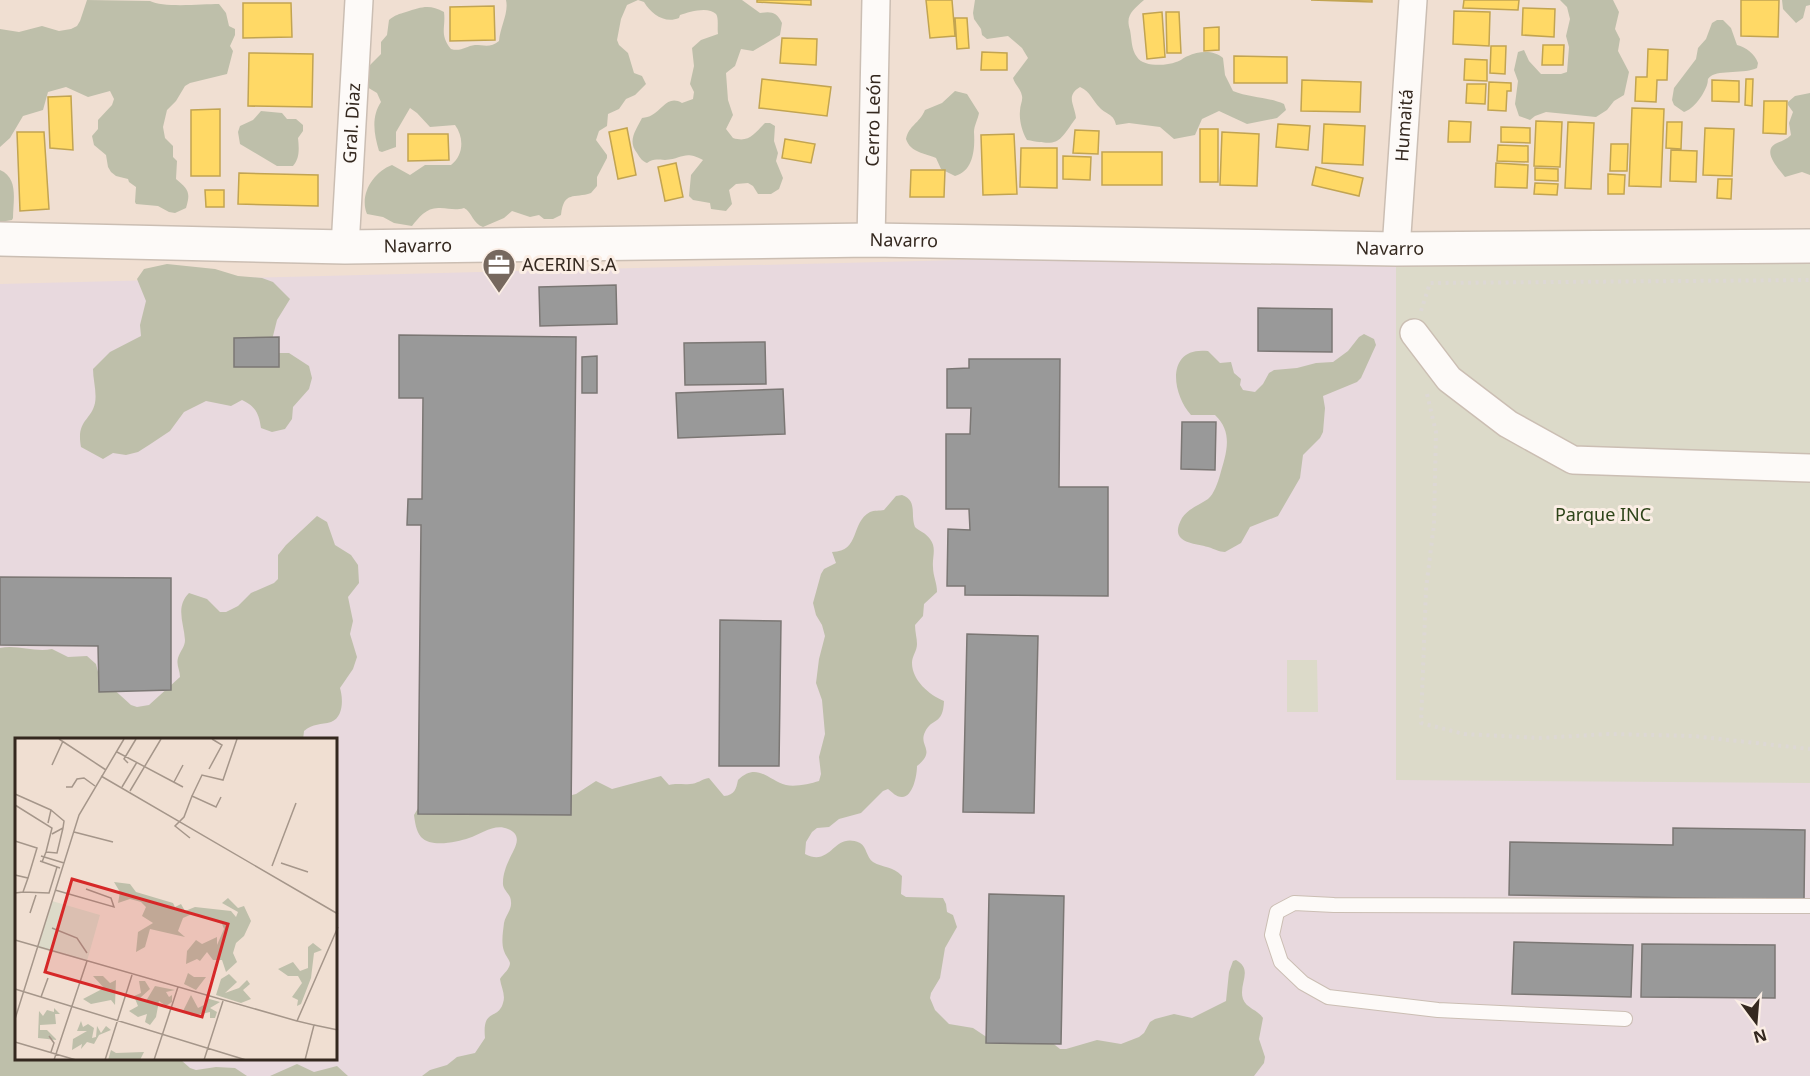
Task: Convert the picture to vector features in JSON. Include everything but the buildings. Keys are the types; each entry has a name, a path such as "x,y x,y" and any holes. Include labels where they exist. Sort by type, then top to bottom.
{"street":[{"name":"Gral. Diaz","path":"345,247 359,0"},
{"name":"Cerro León","path":"871,240 876,0"},
{"name":"Humaitá","path":"1396,249 1413,0"},
{"name":"Navarro","path":"0,239 345,247 871,240 1396,249 1810,246"},
{"path":"1414,333 1449,379 1508,424 1573,460 1810,468"}],"lane":[{"path":"1625,1019 1438,1010 1328,997 1303,983 1281,962 1272,934 1277,912 1294,903 1810,906"}],"path":[{"path":"1414,333 1430,283 1810,280"},
{"path":"1426,388 1436,432 1434,524 1426,589 1420,723 1464,734 1540,738 1609,734 1693,736 1810,749"}],"shaded area":[{"path":"1396,249 1810,262 1810,1076 0,1076 0,284"}],"green space":[{"path":"87,0 150,1 173,5 219,4 226,13 229,26 235,29 230,46 233,51 227,74 185,86 167,110 163,127 165,138 173,146 173,157 177,161 176,179 186,188 188,194 186,208 175,213 158,206 136,204 136,187 128,179 111,172 106,155 94,145 92,136 98,129 98,120 112,105 114,99 110,91 88,97 66,87 48,92 43,110 23,116 10,138 0,147 0,29 19,32 42,26 59,31 71,29 80,21"},
{"path":"506,0 638,0 627,5 621,19 617,40 628,53 634,73 642,76 646,84 635,95 626,99 619,109 608,114 607,126 599,131 596,140 607,158 597,177 597,186 591,193 567,199 562,207 561,215 553,219 544,219 539,215 530,217 512,211 504,218 483,227 464,208 435,208 424,213 412,226 367,214 366,192 369,185 385,168 392,165 410,175 425,165 451,165 458,156 461,146 460,135 455,125 430,127 410,108 396,132 396,147 379,151 374,126 381,102 377,93 367,87 366,69 381,54 381,42 387,35 389,20 416,9 434,8 444,12 444,35 451,49 490,45 499,41"},
{"path":"638,0 742,0 760,13 776,14 782,23 780,35 753,51 741,49 735,66 726,73 728,100 733,115 726,129 733,138 743,139 754,134 765,123 775,126 774,141 778,153 776,161 783,178 779,189 771,194 758,194 748,183 736,184 729,190 732,204 726,211 711,209 710,203 693,200 689,196 691,175 703,160 687,155 647,163 640,158 634,149 633,140 642,118 649,117 669,102 682,103 693,99 694,92 690,84 694,66 692,48 701,40 718,34 718,21 716,14 708,10 693,11 680,15 674,20 664,19 654,14 644,2"},
{"path":"975,0 1144,0 1129,17 1133,48 1140,60 1155,65 1178,61 1197,53 1206,52 1219,55 1223,58 1225,75 1233,91 1284,104 1286,110 1277,118 1247,124 1219,111 1202,119 1195,135 1174,139 1160,127 1129,123 1116,125 1112,117 1080,87 1075,90 1072,97 1076,118 1061,138 1052,143 1027,140 1020,118 1022,96 1013,78 1028,58 1022,48 1008,36 987,39 982,35 974,19"},
{"path":"1560,0 1613,0 1619,12 1615,29 1620,39 1618,51 1629,72 1624,95 1596,117 1546,112 1530,120 1519,116 1515,104 1518,81 1514,70 1518,52 1524,50 1529,61 1541,74 1567,72 1569,47 1566,36 1570,19 1567,7"},
{"path":"1782,0 1810,0 1810,5 1806,6 1803,18 1796,23 1783,9"},
{"path":"1723,20 1731,28 1737,45 1747,49 1755,57 1758,63 1757,68 1711,76 1698,101 1684,112 1674,105 1672,100 1674,88 1696,59 1698,48 1706,39 1712,23"},
{"path":"955,91 967,94 979,113 974,130 970,164 955,176 941,169 936,158 911,147 906,139 909,131 925,110 942,103"},
{"path":"1810,93 1810,175 1802,172 1785,177 1771,156 1771,147 1791,135 1789,123 1793,112 1788,102 1795,96"},
{"path":"261,111 282,113 287,119 296,119 303,125 303,131 298,138 298,156 293,166 277,166 240,144 238,132 240,126 253,120"},
{"path":"0,170 10,178 14,197 12,220 0,222"},
{"name":"Parque INC","path":"1810,246 1810,783 1396,780 1396,249"},
{"path":"167,264 215,269 238,276 262,278 273,282 290,299 277,320 271,344 278,353 289,353 309,366 312,378 309,389 293,407 292,419 285,429 272,432 261,428 256,411 242,400 231,406 206,401 184,412 170,431 138,452 126,455 113,453 103,459 81,447 80,438 82,426 95,403 93,369 110,352 141,336 140,325 146,301 137,279 144,269"},
{"path":"1364,334 1374,339 1376,345 1361,378 1357,382 1323,396 1325,408 1323,432 1303,455 1300,478 1278,516 1250,527 1241,543 1225,552 1189,543 1180,537 1178,526 1184,515 1208,499 1214,491 1227,444 1225,429 1215,415 1191,415 1184,406 1179,395 1176,373 1179,363 1185,356 1194,351 1208,351 1220,363 1231,362 1234,373 1241,379 1240,385 1243,390 1255,392 1269,373 1274,370 1333,362 1348,351"},
{"path":"902,495 912,504 915,527 927,535 934,549 933,570 937,592 924,604 923,616 915,625 917,644 912,660 918,681 933,695 944,701 942,714 928,727 923,737 926,756 917,766 912,790 902,797 888,789 883,791 861,813 839,819 829,827 817,828 806,842 805,854 814,857 821,856 844,842 860,843 873,862 895,870 902,876 901,894 906,897 943,898 947,912 953,915 957,927 945,948 940,978 930,998 935,1010 949,1024 973,1028 988,1038 1050,1041 1060,1049 1097,1040 1121,1044 1139,1037 1155,1019 1174,1014 1192,1018 1226,1001 1229,972 1233,961 1236,960 1244,968 1245,973 1242,988 1243,999 1263,1018 1259,1039 1265,1057 1264,1063 1254,1076 422,1076 430,1070 447,1065 457,1057 475,1053 485,1038 488,1018 501,1008 504,994 500,979 510,965 502,941 505,920 511,905 503,879 517,839 513,832 498,827 458,841 437,843 425,840 418,832 414,815 420,805 564,797 576,794 596,781 612,789 661,776 669,785 693,784 709,778 724,796 733,793 738,780 751,772 763,774 790,786 819,781 821,774 819,757 825,734 822,700 816,683 825,636 813,603 821,574 824,569 836,563 832,552 847,547 864,517 872,511 884,510 896,496"},
{"path":"317,516 327,522 335,545 351,555 358,565 359,583 348,597 353,621 350,634 357,657 353,669 340,688 342,707 335,720 307,728 303,738 15,738 15,1061 182,1061 196,1070 216,1067 235,1068 247,1076 0,1076 0,648 52,649 68,657 87,656 96,664 99,676 131,705 137,707 149,705 180,677 178,661 185,640 181,610 189,593 207,599 220,612 226,612 238,606 251,593 278,579 278,555"},
{"path":"1287,660 1317,660 1318,712 1287,712"},
{"path":"297,1064 314,1072 337,1066 348,1076 270,1076"}],"place":[{"name":"ACERIN S.A","path":"499,294"}]}
